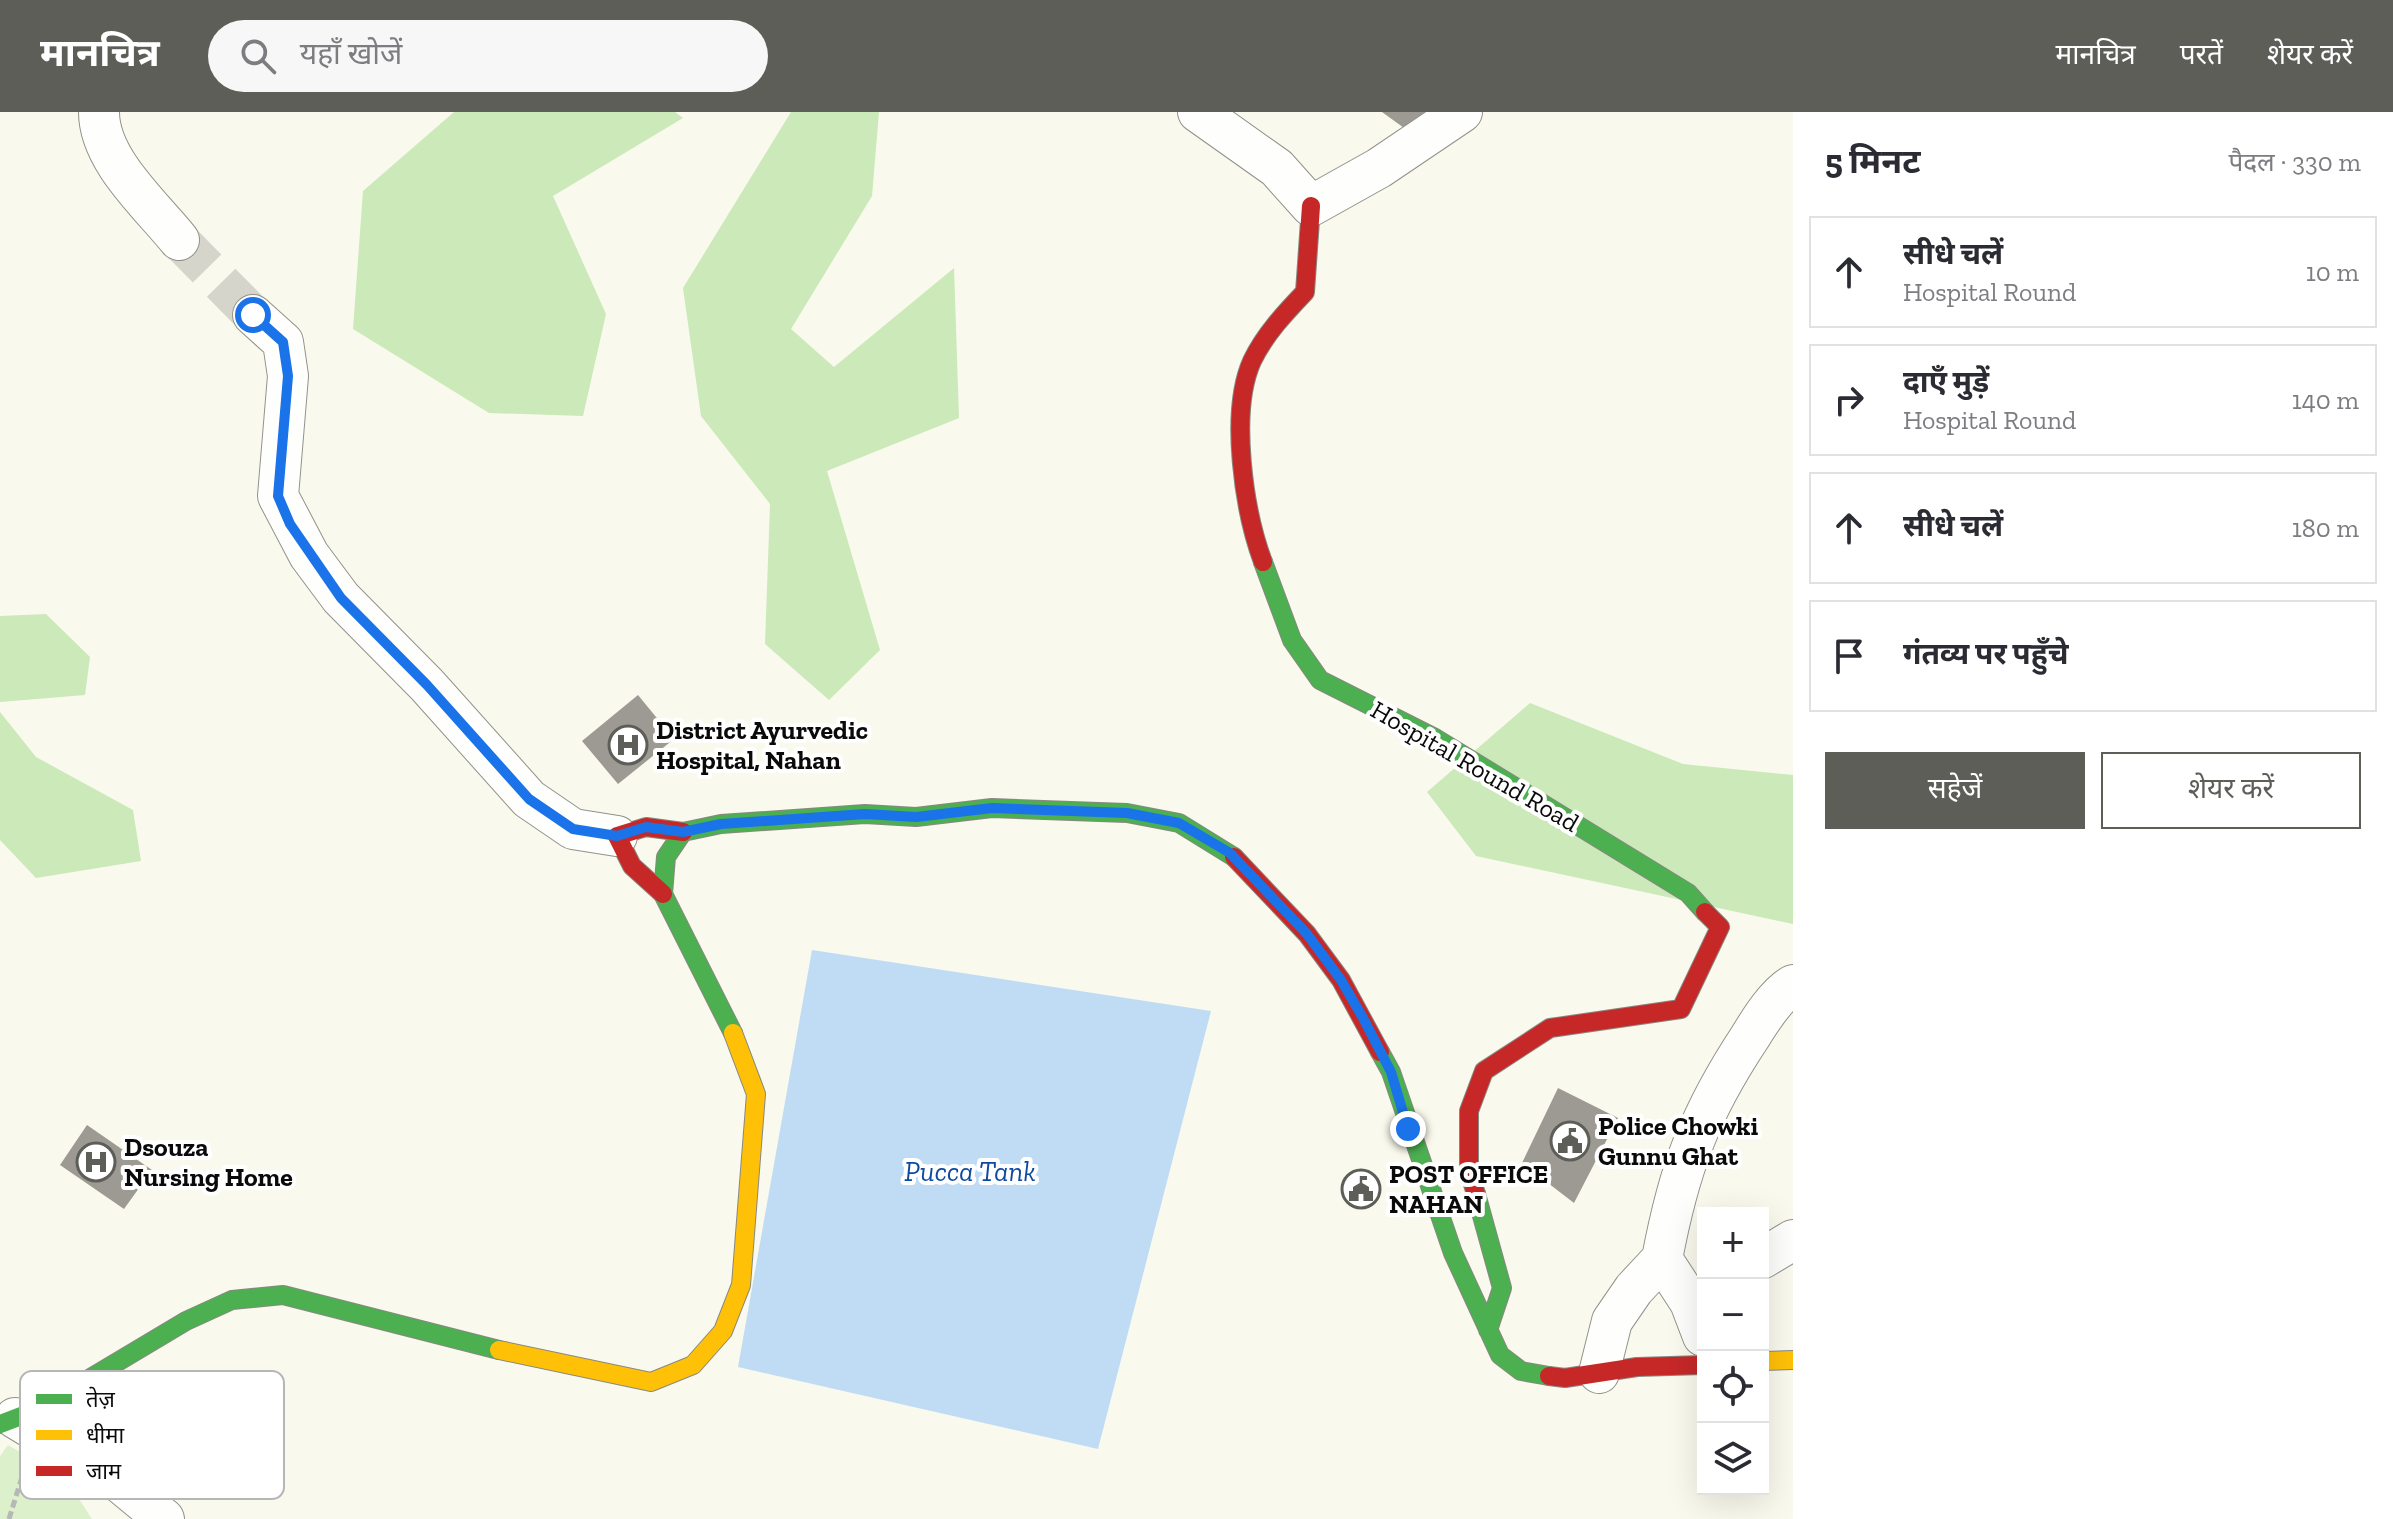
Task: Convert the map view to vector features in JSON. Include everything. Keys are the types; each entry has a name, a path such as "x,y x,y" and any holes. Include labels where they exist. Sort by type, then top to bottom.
{"main road":[{"name":"Hospital Round Road","path":"1311,206 1305,292 1274,324 1251,363 1238,439 1254,538 1292,640 1320,680 1435,738 1688,893 1720,927 1681,1009 1550,1028 1484,1071 1469,1111 1469,1171 1502,1288 1488,1330"},
{"path":"106,1371 186,1321 232,1300 283,1295 514,1354 651,1382 693,1365 723,1331 741,1285 756,1094 738,1043 663,894 632,866 617,836 646,827 683,832 721,824 865,814 916,817 992,808 1127,813 1179,823 1230,853 1307,934 1341,980 1391,1072 1429,1188 1500,1355 1521,1371 1565,1378 1697,1365"},
{"path":"663,894 666,857 683,832"},
{"path":"1769,1361 1793,1360"}],"street":[{"path":"99,112 99,128 113,158 179,240"},
{"path":"1198,112 1277,168 1311,206 1379,168 1462,112"},
{"path":"253,315 283,342 288,376 278,496 309,555 341,598 427,685 529,799 573,829 617,836"},
{"path":"1599,1373 1612,1321 1634,1289 1662,1259 1680,1173 1714,1091 1760,1020 1793,985"},
{"path":"1769,1254 1793,1240"},
{"path":"1662,1259 1697,1308"},
{"path":"140,1499 164,1519"}],"path":[{"path":"9,1519 20,1484"}],"green space":[{"path":"454,112 675,112 683,118 553,196 606,314 583,416 489,413 353,329 363,191"},
{"path":"791,112 879,112 872,196 791,329 834,367 954,268 959,418 827,471 880,650 829,700 765,644 770,504 701,416 683,288"},
{"path":"46,614 90,657 85,695 0,702 0,616"},
{"path":"1530,703 1683,764 1793,775 1793,924 1476,856 1427,792"},
{"path":"0,712 36,757 133,810 141,861 36,878 0,840"},
{"path":"8,1445 20,1452 20,1499 79,1499 92,1519 0,1519 0,1456"}],"water":[{"name":"Pucca Tank","path":"812,950 1211,1011 1098,1449 738,1367"}],"building":[{"path":"1382,112 1427,112 1411,133"},
{"path":"638,695 674,739 618,784 582,741"},
{"name":"Police Chowki Gunnu Ghat","path":"1558,1088 1618,1118 1574,1203 1522,1163"},
{"path":"87,1125 152,1170 124,1209 60,1165"}],"tunnel":[{"path":"179,240 253,315"}],"traffic: fast":[{"path":"1263,562 1292,640 1320,680 1435,738 1688,893 1705,912"},
{"path":"733,1033 663,894 666,857 683,832 721,824 865,814 916,817 992,808 1127,813 1179,823 1234,857"},
{"path":"1380,1052 1391,1072 1453,1253 1500,1355 1521,1371 1549,1376"},
{"path":"1476,1194 1502,1288 1488,1330"},
{"path":"102,1371 186,1321 232,1300 283,1295 499,1350"},
{"path":"0,1424 20,1416"}],"traffic: slow":[{"path":"499,1350 651,1382 693,1365 723,1331 741,1285 756,1094 733,1033"},
{"path":"1769,1361 1793,1360"}],"traffic: jam":[{"path":"1263,562 1245,489 1241,407 1245,382 1257,351 1305,292 1311,206"},
{"path":"663,894 632,866 617,836 646,827 683,832"},
{"path":"1234,857 1307,934 1341,980 1380,1052"},
{"path":"1476,1194 1469,1171 1469,1111 1484,1071 1550,1028 1681,1009 1720,927 1705,912"},
{"path":"1549,1376 1565,1378 1637,1367 1697,1365"}],"place":[{"name":"District Ayurvedic Hospital, Nahan","path":"628,745"},
{"name":"Police Chowki Gunnu Ghat","path":"1570,1141"},
{"name":"Dsouza Nursing Home","path":"96,1162"},
{"name":"POST OFFICE NAHAN","path":"1361,1189"}],"route":[{"path":"253,315 283,342 288,376 278,465 278,496 290,524 341,598 427,685 496,766 529,799 573,829 617,836 646,827 683,832 721,824 865,814 916,817 992,808 1059,813 1127,813 1179,823 1230,853 1307,934 1341,980 1391,1072 1408,1129"}]}
